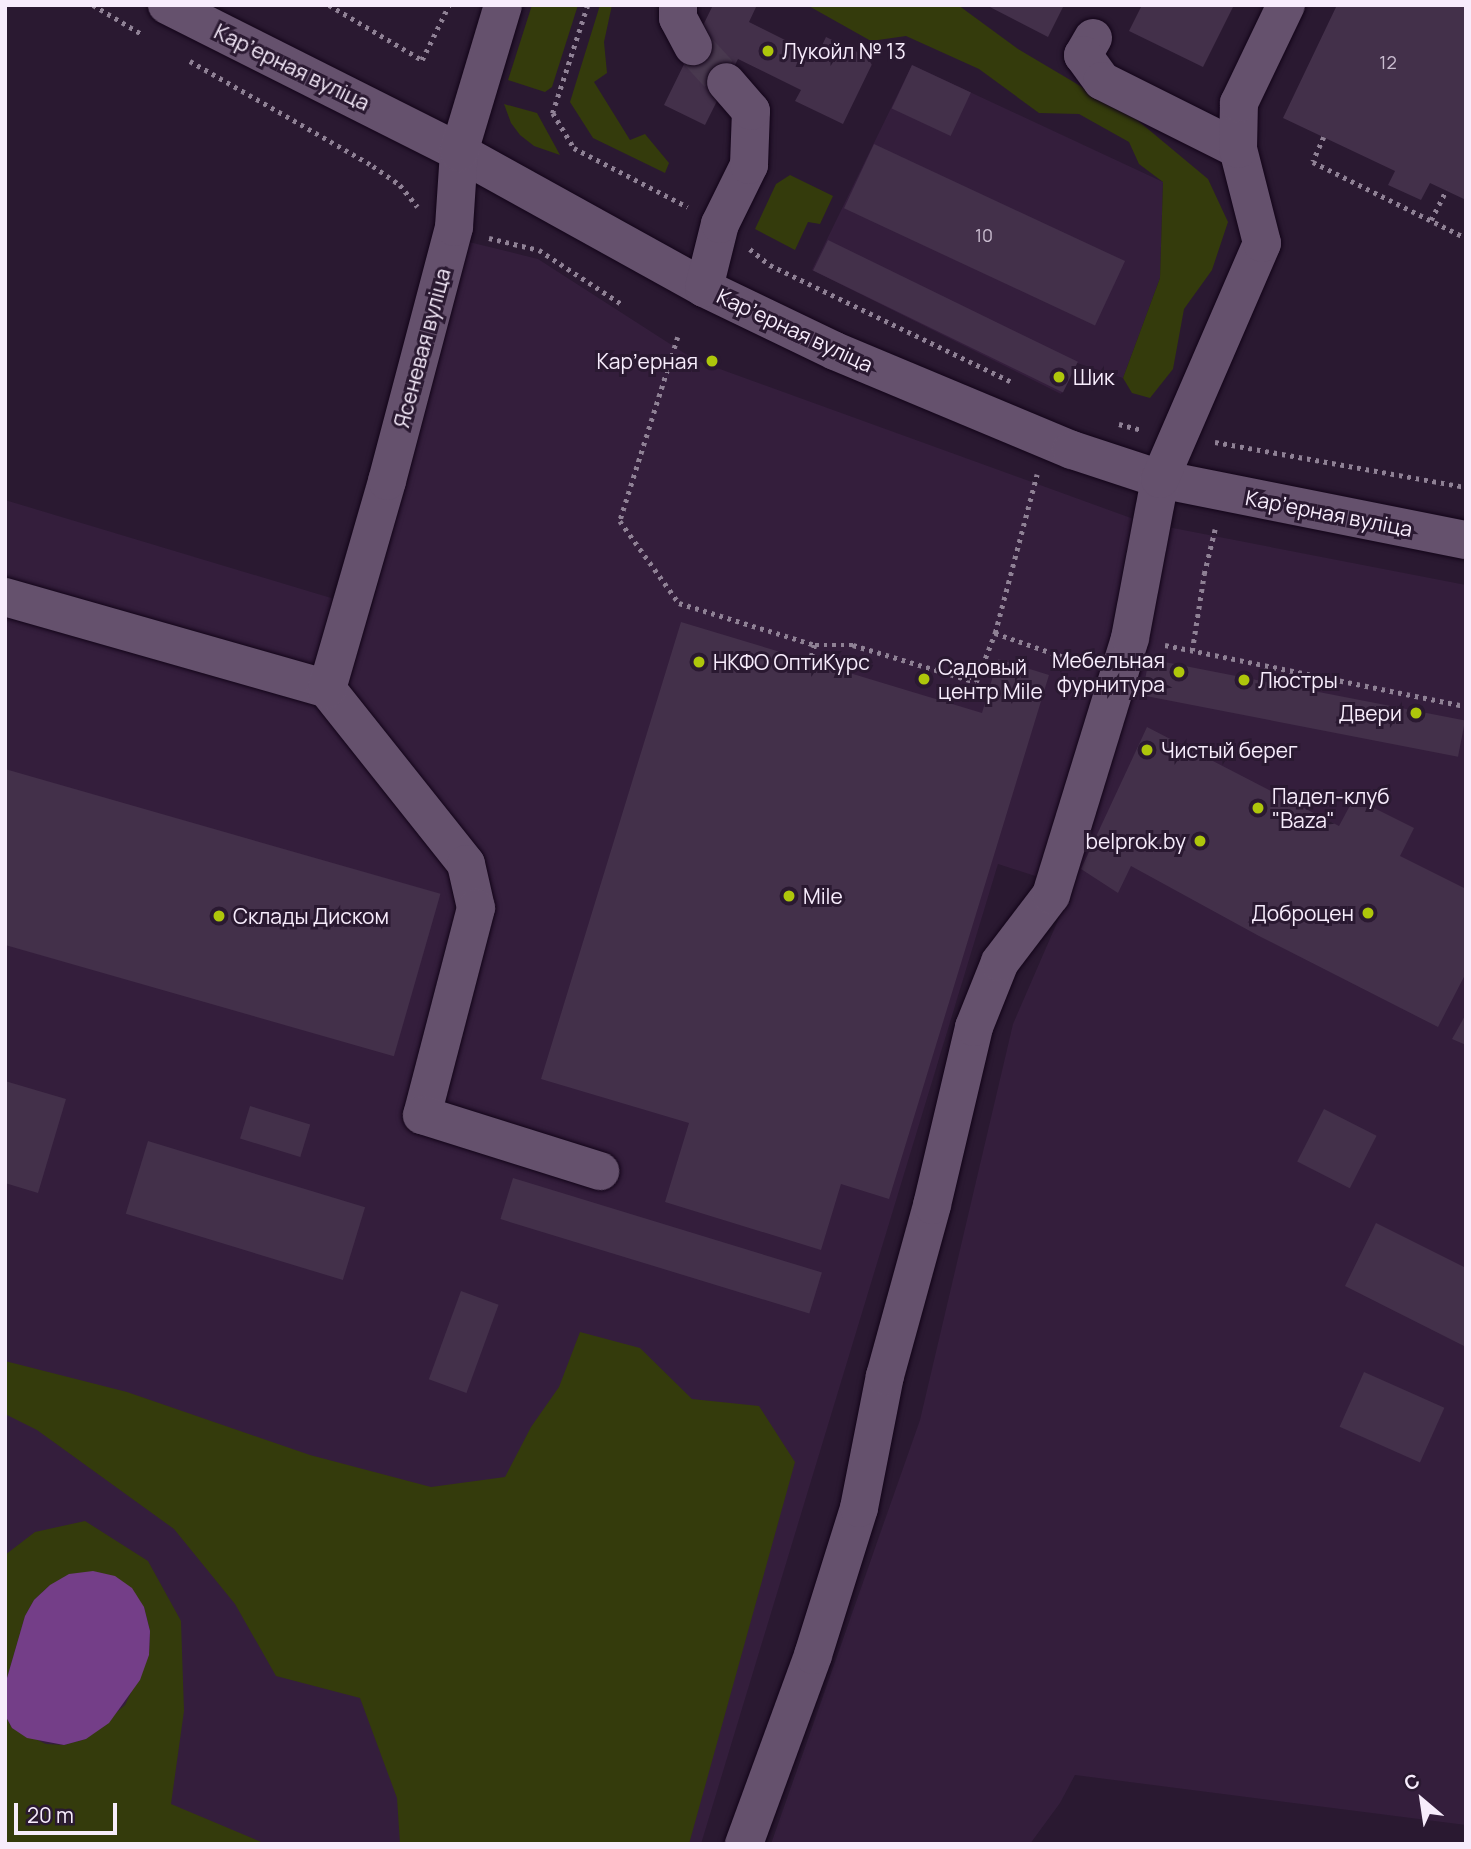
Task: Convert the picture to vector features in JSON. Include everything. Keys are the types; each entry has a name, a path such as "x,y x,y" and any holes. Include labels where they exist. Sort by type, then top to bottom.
{"street":[{"name":"Ясеневая вуліца","path":"327,689 390,468 454,227 459,152 503,5"},
{"path":"678,5 678,18 693,46"},
{"path":"744,1844 813,1655 859,1508 885,1376 932,1205 974,1027 1000,962 1051,895 1130,638 1160,479 1262,243 1238,149 1239,103 1286,5"},
{"name":"Карʼерная вуліца","path":"159,22 459,152 704,288 835,351 1072,450 1160,479 1466,540"},
{"path":"1093,38 1083,55 1102,81 1238,149"},
{"path":"704,288 720,224 749,165 751,111 726,82"},
{"path":"5,597 327,689 466,864 476,908 422,1115 600,1171"}],"path":[{"path":"93,5 159,22"},
{"path":"329,5 422,61 449,5"},
{"path":"588,5 553,113 574,148 720,224 770,265 1013,383"},
{"path":"186,59 373,166 400,185 424,214"},
{"path":"1324,137 1313,162 1466,238"},
{"path":"1431,220 1446,190"},
{"path":"489,238 539,250 623,305"},
{"path":"678,337 620,521 679,603 814,645 853,646 976,682 995,633 1038,471"},
{"path":"1107,420 1152,433 1466,487"},
{"path":"1192,651 1204,574 1215,529"},
{"path":"995,633 1119,677"},
{"path":"1130,638 1466,706"},
{"path":"810,661 814,645"}],"shaded area":[{"path":"912,65 1163,182 1160,278 1123,378 1077,363 1061,394 812,270"},
{"path":"465,241 538,259 695,360 1142,522 1466,585 1466,1825 1075,1775 1060,1803 1030,1844 771,1844 920,1420 1013,1024 1072,888 998,864 701,1844 5,1844 5,500 371,610"},
{"path":"93,1571 115,1576 132,1588 144,1607 150,1631 149,1655 140,1680 109,1723 86,1739 64,1745 27,1738 12,1728 5,1715 5,1685 25,1616 34,1600 50,1585 69,1574"}],"green space":[{"path":"532,5 578,5 552,87 545,92 508,80"},
{"path":"600,5 612,5 604,42 607,73 594,82 630,140 645,134 669,163 665,173 593,138 570,102"},
{"path":"807,5 958,5 1018,49 1136,119 1208,179 1228,222 1212,270 1184,309 1173,369 1150,398 1132,393 1123,378 1160,278 1163,182 1139,164 1129,142 1079,114 1039,113 979,69 906,36 871,41"},
{"path":"504,104 537,113 560,155 534,146 520,135 511,123"},
{"path":"790,175 833,196 820,224 808,222 795,250 755,229 776,184"},
{"path":"580,1332 640,1348 692,1399 759,1406 795,1462 689,1844 400,1844 397,1798 360,1698 276,1676 235,1604 174,1529 37,1430 5,1414 5,1361 127,1392 310,1455 431,1487 505,1477 531,1427 559,1387"},
{"path":"85,1521 148,1561 181,1621 184,1711 171,1804 266,1844 5,1844 5,1715 12,1728 46,1744 64,1745 86,1739 125,1705 149,1655 150,1631 144,1607 50,1585 34,1600 25,1616 5,1685 5,1555 35,1532"}],"building":[{"path":"713,5 757,5 749,22 817,56 826,37 874,60 843,124 795,101 801,90 738,59 705,125 664,105"},
{"path":"986,5 1064,5 1048,37"},
{"path":"1142,5 1234,5 1203,67 1129,31"},
{"path":"1337,5 1466,5 1466,200 1430,183 1421,200 1388,185 1395,171 1283,118"},
{"path":"912,65 971,92 951,136 892,109"},
{"path":"874,144 1125,261 1095,325 844,208"},
{"path":"828,240 1078,362 1063,392 813,271"},
{"name":"Mile","path":"681,622 982,713 998,659 1049,675 889,1199 841,1184 821,1250 665,1202 689,1123 541,1079"},
{"path":"1149,659 1465,720 1458,757 1142,695"},
{"path":"1147,727 1339,826 1354,798 1414,828 1400,856 1466,889 1466,973 1438,1027 1259,936 1131,866 1118,893 1081,869"},
{"name":"Склады Диском","path":"5,769 440,894 394,1056 5,945"},
{"path":"1466,1014 1466,1045 1452,1039"},
{"path":"5,1081 66,1099 38,1193 5,1183"},
{"path":"250,1106 310,1124 300,1157 240,1139"},
{"path":"1324,1109 1377,1136 1350,1188 1297,1162"},
{"path":"148,1141 365,1207 343,1280 126,1214"},
{"path":"513,1178 822,1272 809,1314 500,1219"},
{"path":"1376,1223 1466,1268 1466,1347 1345,1286"},
{"path":"461,1291 499,1305 466,1393 429,1379"},
{"path":"1364,1372 1444,1408 1420,1463 1340,1427"}],"tunnel":[{"path":"693,46 726,82"}],"place":[{"name":"Лукойл № 13","path":"768,51"},
{"name":"Карʼерная","path":"712,361"},
{"name":"Шик","path":"1059,377"},
{"name":"НКФО ОптиКурс","path":"699,662"},
{"name":"Мебельная фурнитура","path":"1179,672"},
{"name":"Садовый центр Mile","path":"924,679"},
{"name":"Люстры","path":"1244,680"},
{"name":"Двери","path":"1416,713"},
{"name":"Чистый берег","path":"1147,750"},
{"name":"Падел-клуб \"Baza\"","path":"1258,808"},
{"name":"belprok.by","path":"1200,841"},
{"name":"Mile","path":"789,896"},
{"name":"Доброцен","path":"1368,913"},
{"name":"Склады Диском","path":"219,916"}]}
